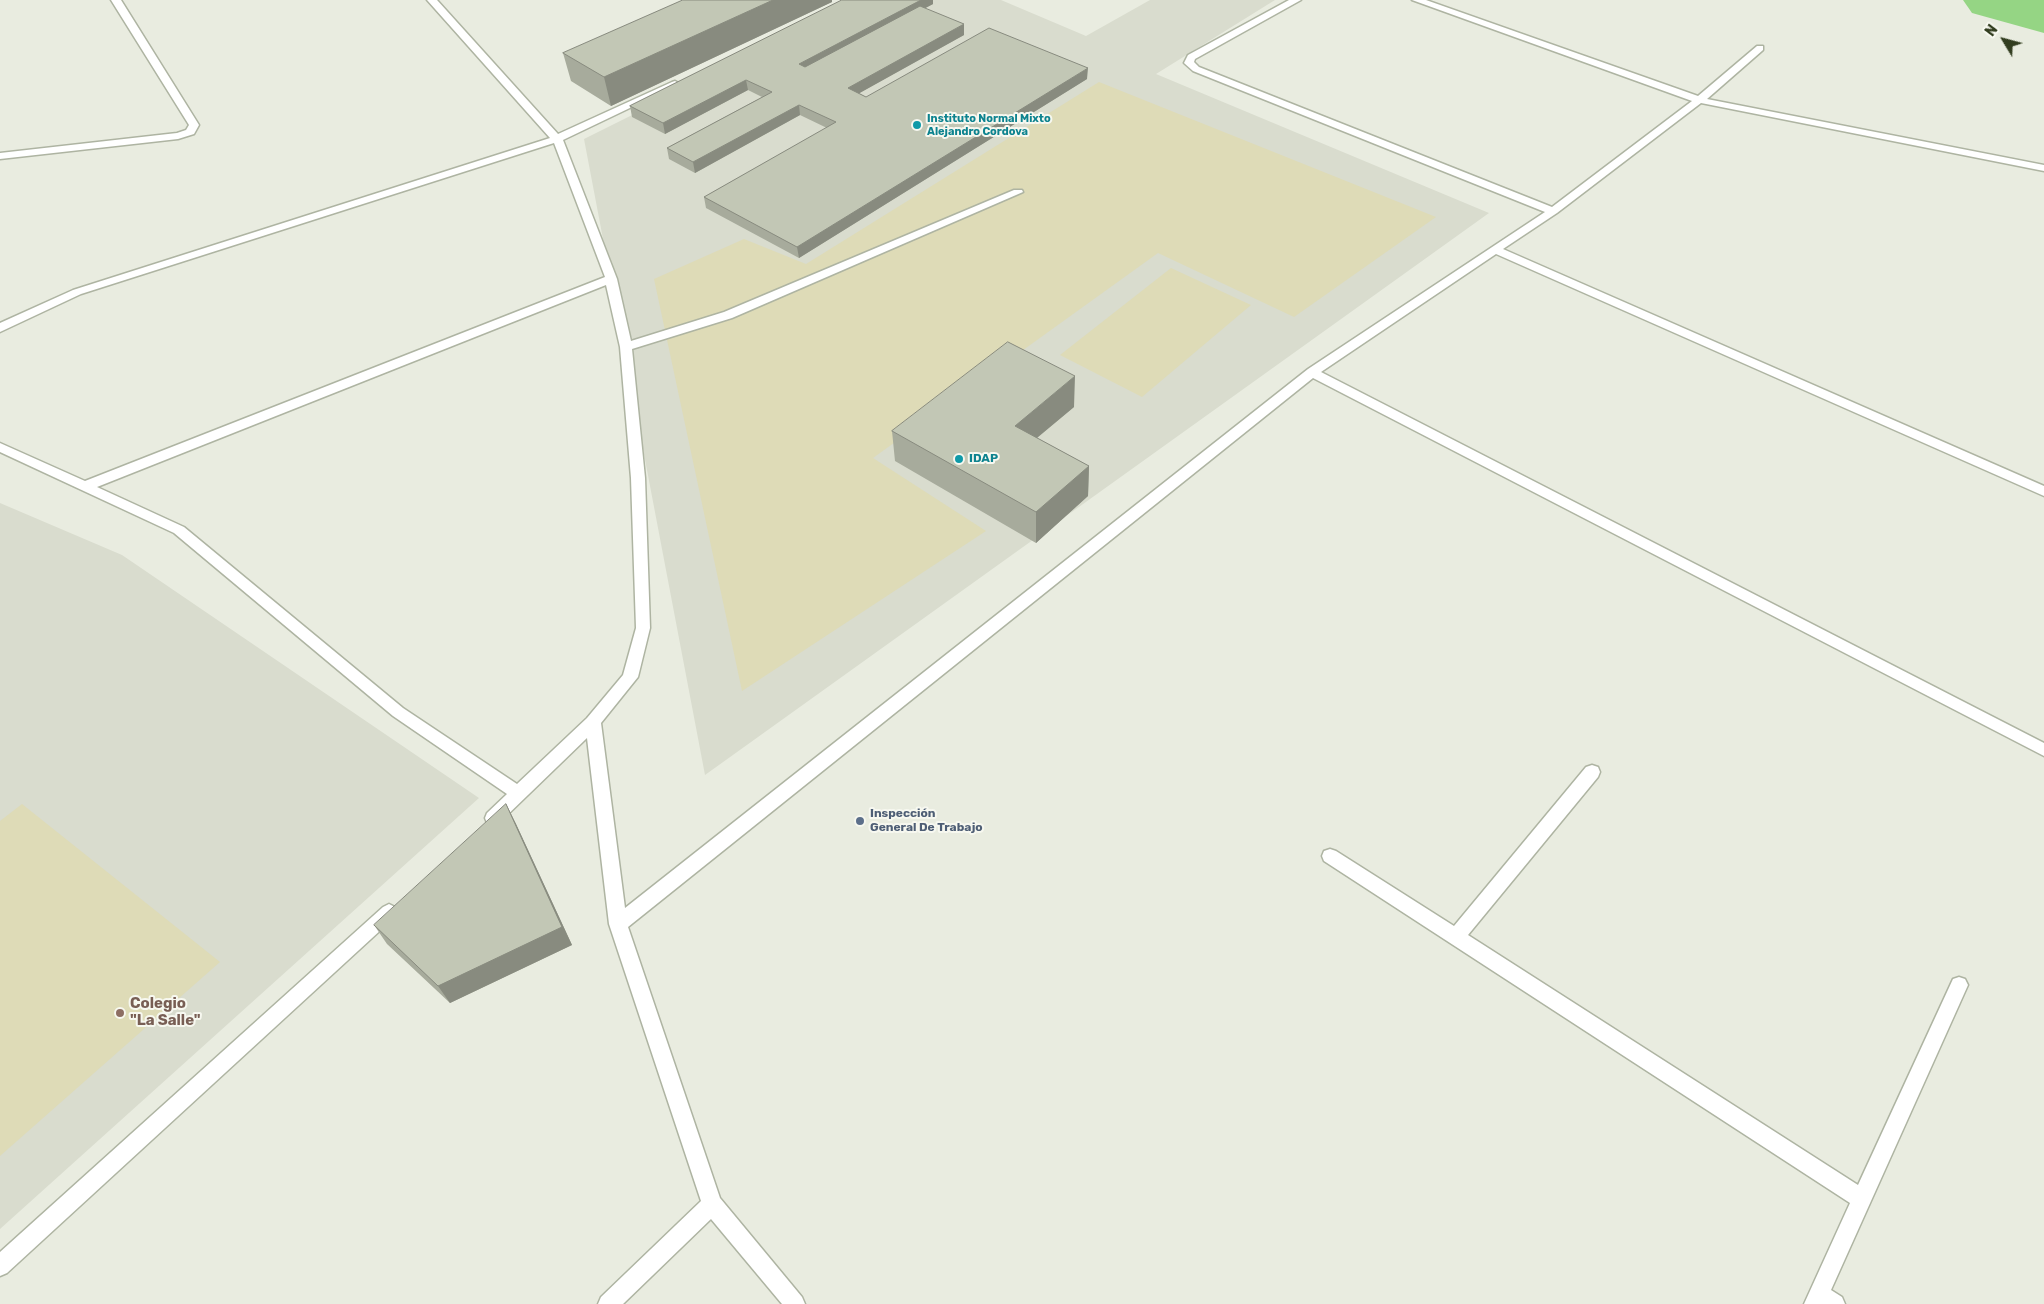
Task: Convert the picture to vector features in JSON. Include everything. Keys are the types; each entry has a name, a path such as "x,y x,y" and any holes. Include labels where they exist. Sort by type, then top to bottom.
{"street":[{"path":"0,156 178,136 190,132 194,125 116,0"},
{"path":"432,0 557,140 611,279 626,347 638,478 643,628 630,677 593,722 482,827"},
{"path":"1296,0 1191,57 1189,63 1196,69 1553,212"},
{"path":"1417,0 1699,100 2044,168"},
{"path":"618,924 1312,372 1553,212 1699,100 1760,48"},
{"path":"0,328 77,292 557,140 682,80"},
{"path":"626,347 728,314 1018,192"},
{"path":"1495,250 2044,491"},
{"path":"83,487 611,279"},
{"path":"1312,372 2044,750"},
{"path":"0,447 178,530 398,712 519,794"},
{"path":"593,722 618,924 712,1204 795,1304"},
{"path":"1456,937 1592,772"},
{"path":"1330,856 1862,1200"},
{"path":"0,1266 402,901"},
{"path":"1823,1301 1862,1200 1959,985"},
{"path":"608,1304 712,1204"}],"shaded area":[{"path":"863,0 1001,0 1086,36 1150,0 1275,0 1156,74 1489,213 705,775 584,139"},
{"path":"1099,82 1436,217 1294,317 1158,253 873,458 986,531 742,691 654,279 744,239 806,264"},
{"path":"1171,268 1251,305 1142,397 1060,355"},
{"name":"Colegio \"La Salle\"","path":"0,503 122,555 479,798 0,1229"},
{"path":"22,804 220,962 0,1156 0,821"}],"building":[{"path":"683,0 773,0 604,77 563,53"},
{"name":"Instituto Normal Mixto Alejandro Cordova","path":"842,0 921,0 799,64 805,67 920,6 964,24 848,88 866,97 989,28 1088,68 797,247 704,197 836,122 799,105 693,162 667,148 772,92 746,80 663,123 630,106"},
{"path":"1008,342 1075,376 1015,426 1089,466 1036,512 892,431"},
{"path":"506,804 562,927 438,986 374,925"}],"waterway":[{"path":"1993,0 2044,15"}],"place":[{"name":"Instituto Normal Mixto Alejandro Cordova","path":"917,125"},
{"name":"IDAP","path":"959,459"},
{"name":"Inspección General De Trabajo","path":"860,821"},
{"name":"Colegio \"La Salle\"","path":"120,1013"}]}
